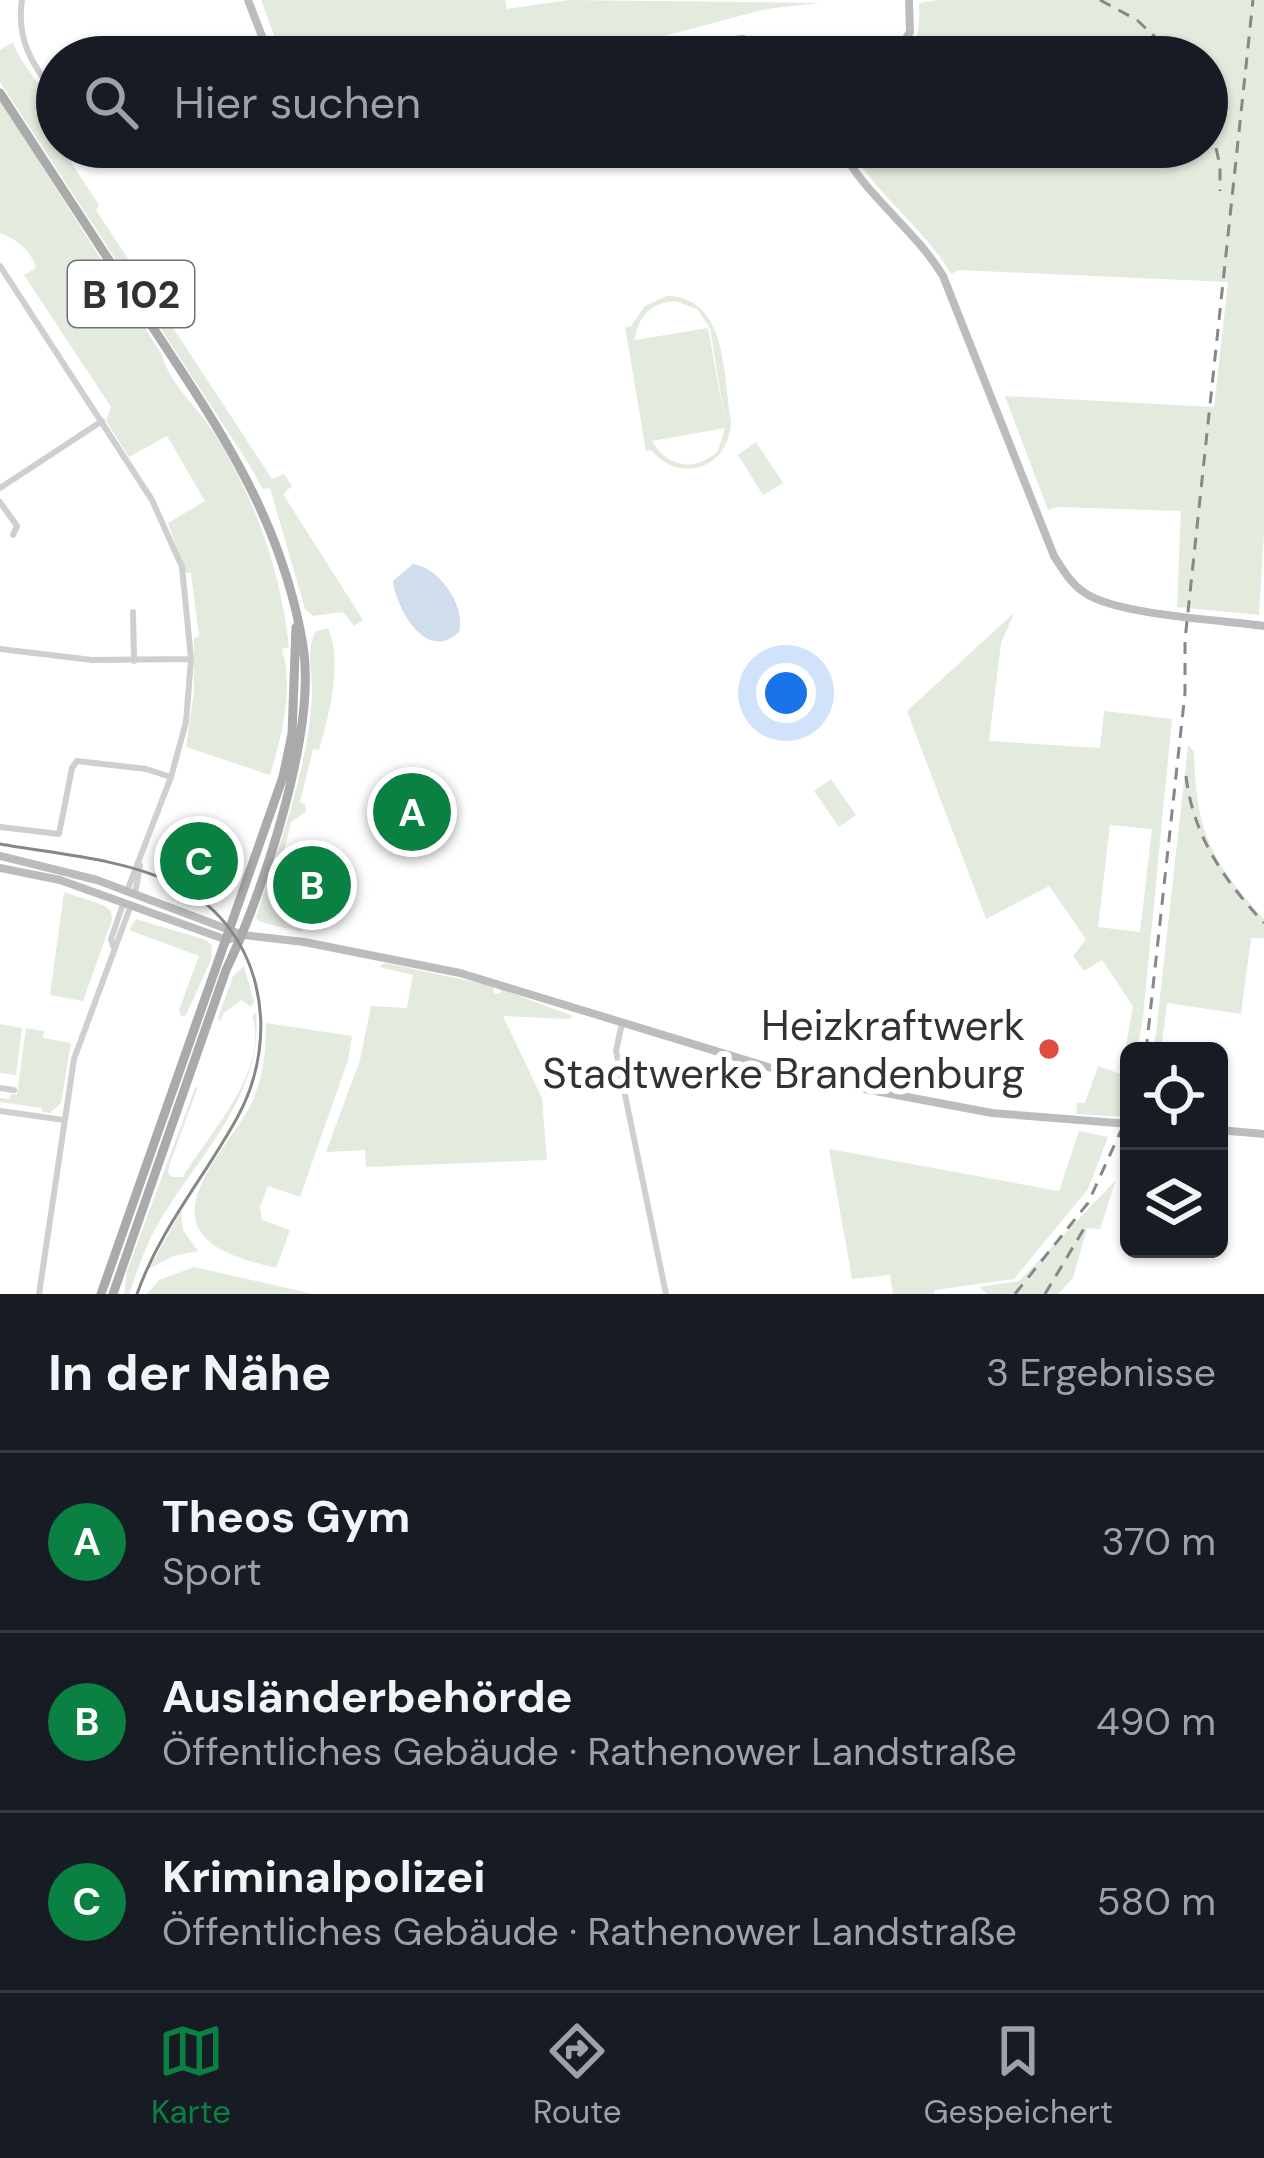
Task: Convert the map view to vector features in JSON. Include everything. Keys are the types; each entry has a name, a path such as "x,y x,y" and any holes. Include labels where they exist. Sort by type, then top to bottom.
{"main road":[{"name":"B 102","path":"0,93 36,148"},
{"name":"B 102","path":"49,168 242,464 281,555 296,628 295,704 288,755 101,1294"},
{"name":"B 102","path":"113,1294 226,970 243,935 293,775 305,680 302,640 296,628"}],"street":[{"path":"22,0 20,28 36,65"},
{"path":"248,0 262,36"},
{"path":"907,36 910,0"},
{"path":"854,168 943,276 1054,556 1067,576 1084,593 1112,605 1264,626"},
{"path":"0,266 152,500 174,545 185,587 191,659 186,722 171,776 118,942 74,1059 39,1294"},
{"path":"0,488 102,421"},
{"path":"0,502 17,526 14,535"},
{"path":"133,612 134,661"},
{"path":"0,649 69,658 191,659"},
{"path":"0,827 59,834 77,760 171,776"},
{"path":"0,856 131,892 229,935"},
{"path":"0,868 60,880 229,935 304,942 460,973 801,1077 908,1100 1120,1123"},
{"path":"622,1023 616,1052 666,1294"},
{"path":"0,1088 14,1090"},
{"path":"0,1111 64,1120"},
{"path":"1228,1131 1264,1134"}],"shaded area":[{"path":"261,0 505,0 507,9 569,0 819,3 766,9 664,36 274,36"},
{"path":"1264,0 1264,532 1259,615 1177,607 1181,511 1048,510 1005,396 1214,407 1228,282 959,270 951,274 863,168 1228,168 1228,36 917,36 919,3"},
{"path":"13,42 36,80 36,137 0,82 0,50"},
{"path":"0,100 36,157 36,168 43,168 171,376 213,431 253,508 272,561 289,647 282,649 287,696 270,775 186,747 194,691 194,638 199,636 191,573 186,573 168,523 205,501 167,436 129,457 106,421 111,407 24,275 36,268 31,256 0,233"},
{"path":"56,168 75,168 99,205 96,210 272,479 284,474 292,486 283,494 363,620 354,626 343,612 313,616 305,609 270,488 263,489"},
{"path":"667,296 687,300 702,310 719,342 731,421 729,437 713,460 702,466 676,467 646,451 625,327 631,326 645,306","holes":["675,301 697,309 710,328 726,427 708,328 635,340 647,312","725,428 718,451 691,464 674,462 652,441"]},
{"path":"756,442 783,483 763,495 738,455"},
{"path":"1014,613 1001,643 989,741 1100,748 1104,711 1172,719 1139,1042 1127,1042 1133,1006 1102,960 1084,971 1073,956 1086,939 1049,886 986,919 907,711","holes":["1110,825 1152,829 1140,932 1098,927"]},
{"path":"328,628 334,656 330,705 300,802 306,812 291,822 276,885 303,926 302,932 256,918 305,753 313,638 316,631"},
{"path":"1188,745 1194,751 1198,803 1210,843 1231,879 1264,919 1264,938 1251,938 1241,1014 1167,1003 1162,1042 1155,1042"},
{"path":"831,779 856,815 839,827 814,791"},
{"path":"64,892 111,911 112,920 83,1001 50,995"},
{"path":"136,919 206,940 212,946 211,960 186,1015 181,1017 179,1010 199,956 129,930"},
{"path":"385,963 493,986 494,993 500,994 501,989 573,1016 503,1016 542,1098 547,1160 366,1167 365,1150 326,1152 360,1060 371,1006 407,1008 413,975 379,967"},
{"path":"244,966 254,1002 251,1007 241,1000 220,1021 233,976"},
{"path":"266,1023 352,1036 300,1197 268,1186 260,1207 262,1220 290,1230 276,1268 222,1250 203,1235 195,1219 203,1181 254,1096 263,1066"},
{"path":"0,1024 22,1028 16,1075 0,1073"},
{"path":"26,1028 44,1031 43,1038 71,1043 61,1103 50,1113 0,1102 0,1098 17,1094"},
{"path":"252,1058 239,1098 158,1224 129,1294 124,1294 127,1271 195,1088 169,1166 173,1177 183,1177 221,1122"},
{"path":"1098,1066 1120,1074 1120,1116 1076,1114 1077,1103 1085,1103"},
{"path":"1079,1131 1108,1137 1088,1189 1014,1279 935,1290 934,1294 893,1294 890,1275 852,1279 829,1149 1059,1191"},
{"path":"1116,1180 1100,1229 1087,1228 1073,1278 1058,1294 987,1294 979,1287 1019,1281"},
{"path":"181,1211 183,1230 198,1251 173,1256 149,1269"},
{"path":"194,1267 313,1294 147,1294 159,1280"}],"water":[{"path":"413,564 432,572 454,600 459,632 447,640 425,637 400,606 393,581"}],"tram line":[{"path":"0,844 109,862 171,882 202,901 227,925 256,985 261,1018 251,1086 237,1118 170,1226 137,1294"}],"railway":[{"path":"1100,0 1137,20 1154,36"},
{"path":"1147,1042 1253,0"},
{"path":"1220,168 1220,191"},
{"path":"1186,776 1203,838 1264,923"},
{"path":"1015,1294 1088,1203 1120,1133"},
{"path":"1045,1294 1085,1227"}],"place":[{"name":"Theos Gym","path":"412,812"},
{"name":"Kriminalpolizei","path":"199,861"},
{"name":"Ausländerbehörde","path":"312,885"},
{"name":"Heizkraftwerk Stadtwerke Brandenburg","path":"1049,1049"}]}
